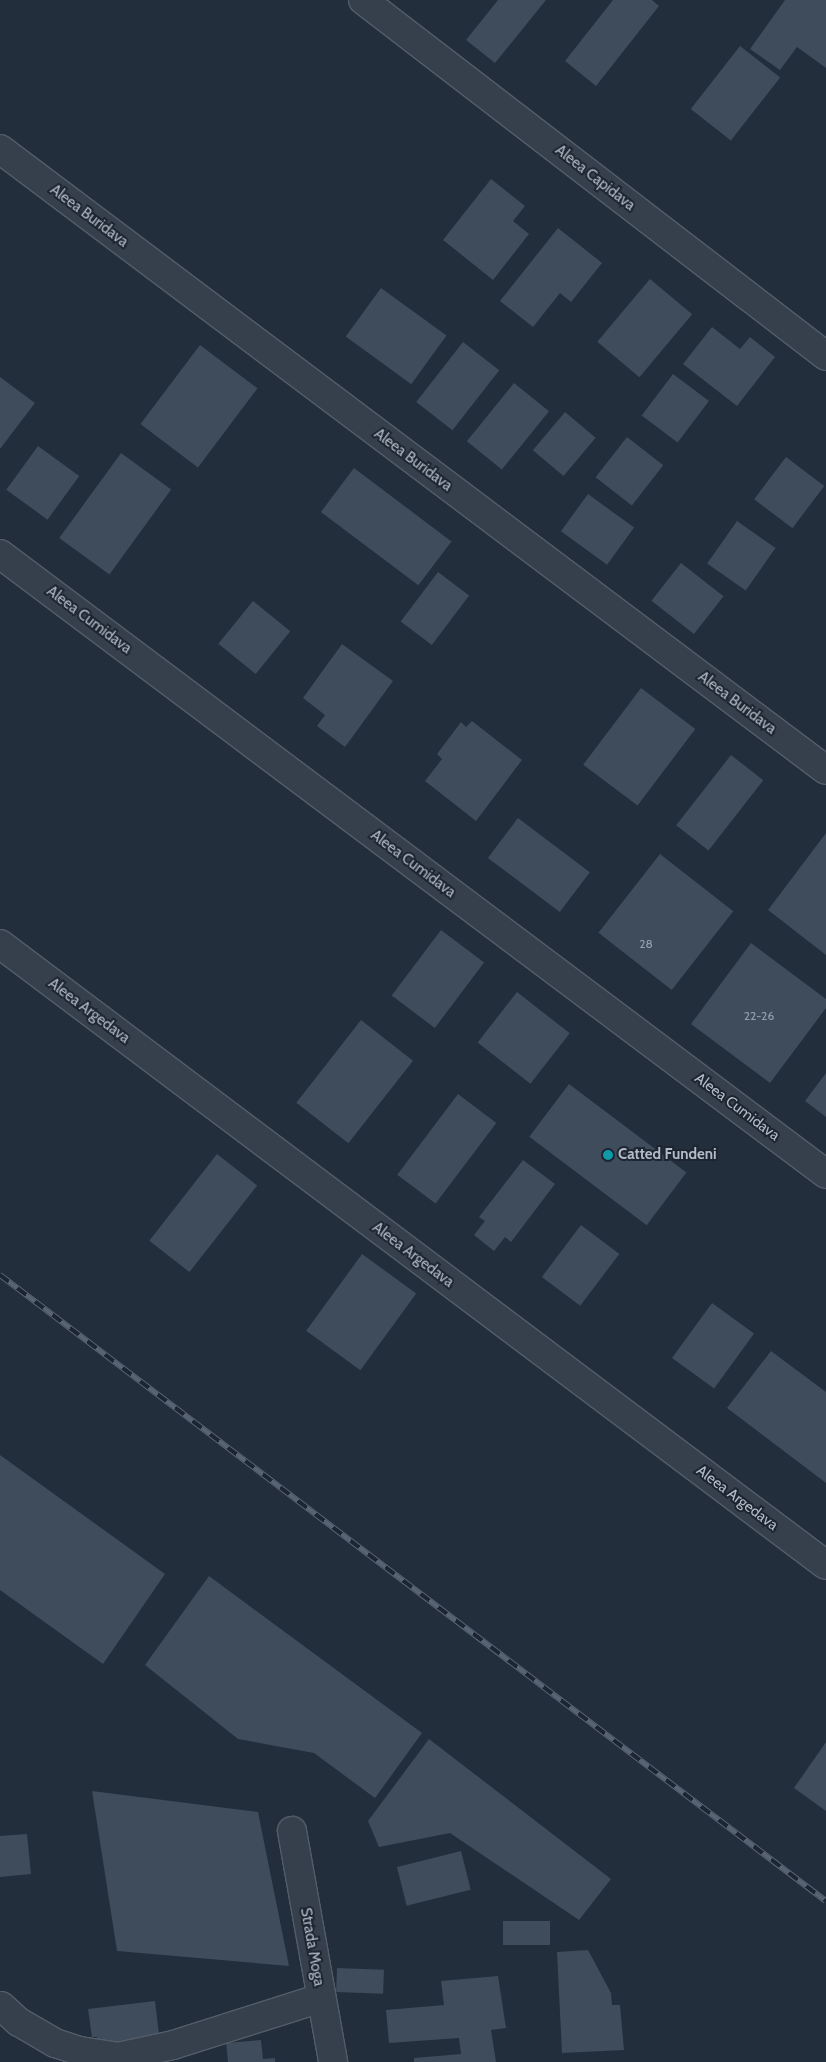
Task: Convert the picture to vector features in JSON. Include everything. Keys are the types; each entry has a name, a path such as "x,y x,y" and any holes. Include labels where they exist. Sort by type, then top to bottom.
{"street":[{"name":"Aleea Capidava","path":"363,0 826,356"},
{"name":"Aleea Buridava","path":"0,149 826,770"},
{"name":"Aleea Cumidava","path":"0,554 826,1174"},
{"name":"Aleea Argedava","path":"0,944 826,1566"},
{"name":"Strada Moga","path":"292,1831 333,2062"},
{"path":"1,2006 19,2022 55,2042 80,2052 118,2057 173,2045 321,1998"}],"building":[{"path":"498,0 546,0 495,63 466,40"},
{"path":"613,0 652,0 659,6 596,86 565,61"},
{"path":"785,0 826,0 826,68 797,47 780,70 750,49"},
{"path":"740,46 780,77 731,140 691,109"},
{"path":"491,179 525,206 513,221 529,234 493,280 443,240"},
{"path":"558,228 602,263 571,302 560,293 533,327 500,301"},
{"path":"650,279 692,314 639,377 597,342"},
{"path":"381,288 447,336 411,384 346,337"},
{"path":"712,327 740,349 750,337 775,357 737,406 683,364"},
{"path":"463,342 499,370 452,430 416,402"},
{"path":"200,345 258,388 198,467 140,424"},
{"path":"673,374 709,401 678,443 642,416"},
{"path":"0,377 35,403 0,449"},
{"path":"514,383 549,411 502,470 467,441"},
{"path":"565,412 596,438 564,476 533,450"},
{"path":"627,437 663,465 632,506 596,477"},
{"path":"38,446 79,476 48,520 6,490"},
{"path":"121,453 171,489 109,574 59,538"},
{"path":"786,457 824,486 792,528 754,499"},
{"path":"354,468 451,541 418,585 321,512"},
{"path":"588,494 634,528 607,565 561,531"},
{"path":"737,521 776,548 746,591 707,564"},
{"path":"681,563 724,596 694,634 651,601"},
{"path":"438,572 469,595 432,645 401,622"},
{"path":"253,601 290,631 256,674 218,644"},
{"path":"342,644 393,681 345,747 317,726 325,715 303,698"},
{"path":"641,688 695,729 638,806 583,765"},
{"path":"472,721 522,760 476,821 425,781 442,759 437,754 461,722 466,727"},
{"path":"731,755 763,780 709,850 676,825"},
{"path":"518,818 590,872 560,912 488,858"},
{"path":"826,833 826,955 768,910"},
{"path":"660,854 733,911 672,990 598,933"},
{"path":"441,930 484,962 435,1028 392,995"},
{"path":"751,943 826,999 826,1008 770,1083 691,1024"},
{"path":"517,992 570,1033 530,1084 478,1042"},
{"path":"361,1020 413,1061 348,1143 296,1103"},
{"path":"826,1073 826,1117 805,1101"},
{"name":"Catted Fundeni","path":"569,1084 686,1172 647,1225 529,1137"},
{"path":"458,1094 496,1123 436,1204 397,1175"},
{"path":"217,1154 257,1185 189,1272 149,1241"},
{"path":"523,1160 555,1184 511,1242 505,1237 494,1251 474,1235 485,1221 479,1217"},
{"path":"581,1225 619,1254 580,1306 542,1277"},
{"path":"362,1254 416,1293 360,1370 306,1331"},
{"path":"712,1303 754,1334 714,1389 672,1358"},
{"path":"771,1351 826,1392 826,1483 727,1408"},
{"path":"0,1455 165,1574 103,1664 0,1590"},
{"path":"209,1576 422,1733 375,1798 314,1753 238,1739 145,1665"},
{"path":"429,1739 611,1879 579,1920 450,1833 379,1847 368,1821"},
{"path":"826,1742 826,1811 794,1788"},
{"path":"92,1791 258,1812 289,1966 117,1951"},
{"path":"27,1834 31,1874 0,1877 0,1836"},
{"path":"461,1851 471,1890 407,1906 397,1867"},
{"path":"503,1921 550,1921 550,1945 503,1945"},
{"path":"588,1950 611,1993 612,2005 620,2005 624,2050 562,2053 557,1952"},
{"path":"337,1968 384,1970 383,1994 336,1992"},
{"path":"498,1976 506,2028 491,2030 496,2062 414,2062 414,2058 461,2054 459,2038 389,2043 386,2010 444,2005 441,1981"},
{"path":"155,2001 160,2043 99,2050 97,2037 92,2037 88,2009"},
{"path":"261,2040 263,2059 275,2058 275,2062 228,2062 226,2043"}],"railway":[{"path":"0,1275 826,1901"}],"place":[{"name":"Catted Fundeni","path":"608,1155"}]}
